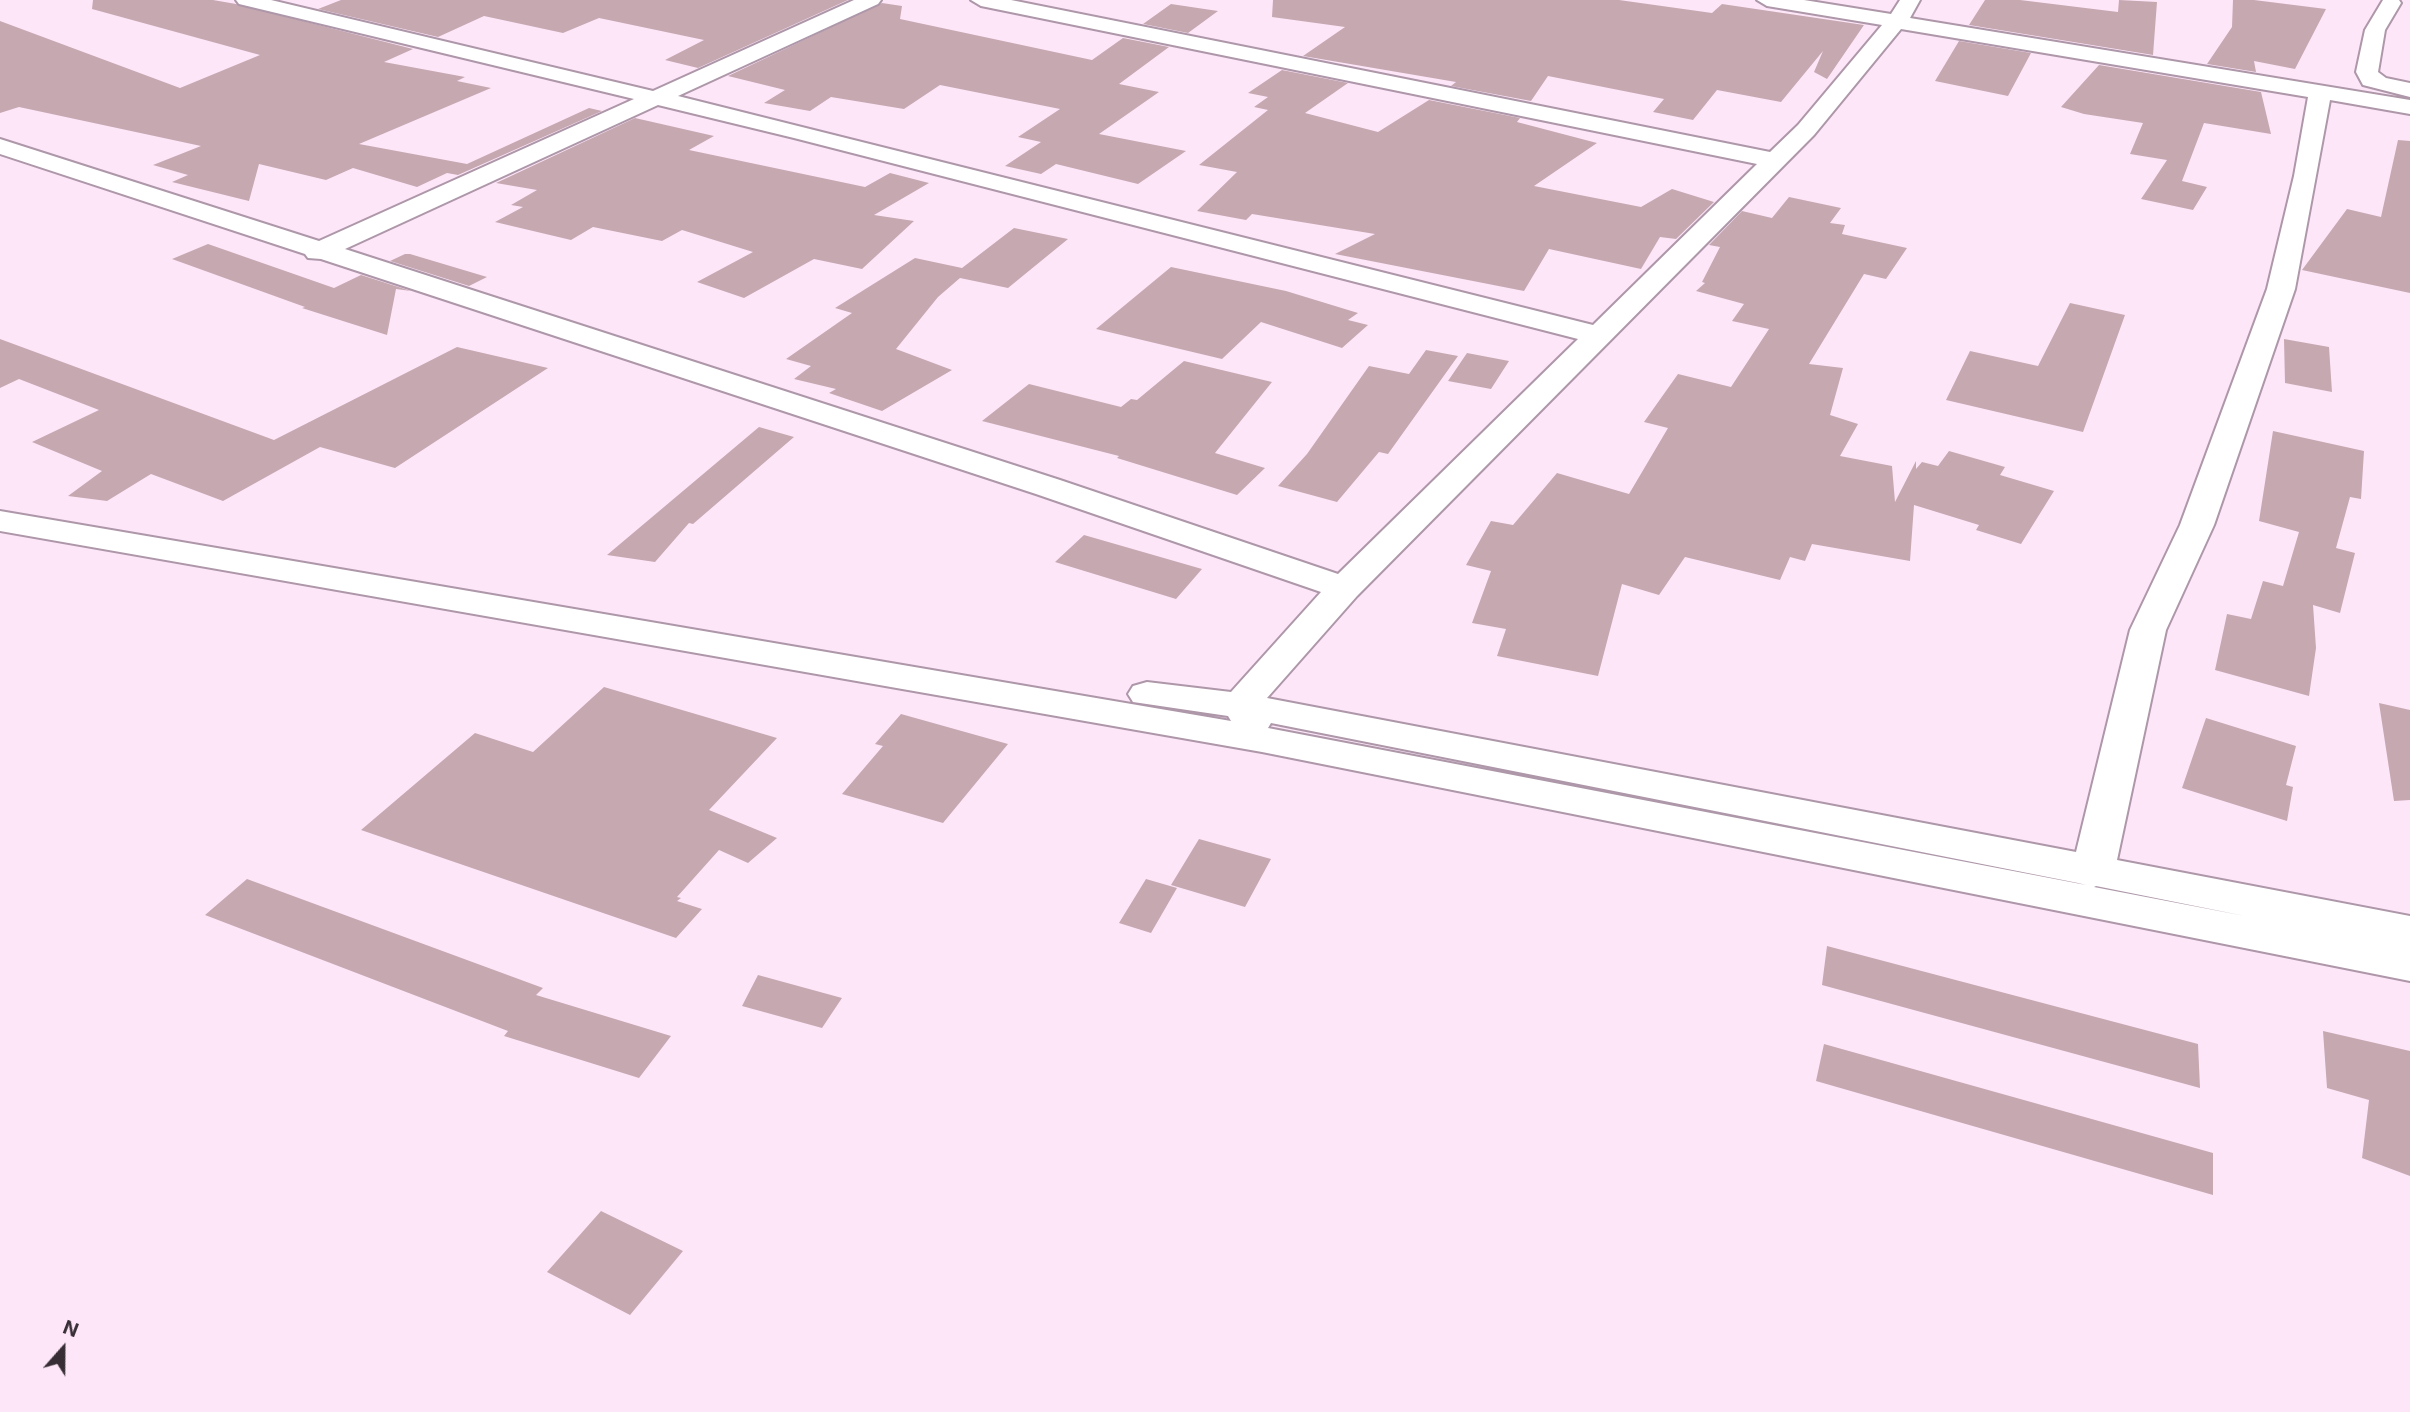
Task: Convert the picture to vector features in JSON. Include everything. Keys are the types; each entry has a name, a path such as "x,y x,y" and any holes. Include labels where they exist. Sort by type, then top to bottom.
{"street":[{"path":"246,0 837,142 1600,336"},
{"path":"317,252 871,0"},
{"path":"981,0 1776,161"},
{"path":"1767,0 1904,10 2320,92 2410,107"},
{"path":"2394,6 2375,30 2367,72 2371,80 2410,90"},
{"path":"1240,705 1345,588 1438,493 1806,131 1904,10"},
{"path":"2093,872 2148,630 2197,525 2281,289 2306,176 2320,92"},
{"path":"0,146 317,252 1048,487 1345,588"},
{"path":"0,498 1144,693 1240,705 2410,932"},
{"path":"0,521 1262,739 2410,964"},
{"path":"1240,705 1262,739"}],"building":[{"path":"93,0 213,0 236,4 413,49 384,62 465,77 457,81 491,88 359,144 467,164 589,108 602,111 458,175 447,173 417,187 353,168 326,180 259,164 249,201 172,182 188,175 153,165 201,146 19,107 0,113 0,21 180,88 260,55 92,9"},
{"path":"341,0 848,0 698,68 665,60 704,40 599,18 563,33 484,16 438,37 318,9"},
{"path":"1273,0 1619,0 1712,13 1722,4 1864,25 1827,79 1814,72 1823,51 1781,102 1717,90 1693,120 1653,112 1664,99 1548,76 1531,101 1451,86 1456,82 1303,56 1345,27 1272,17"},
{"path":"1985,0 2020,0 2118,12 2119,0 2157,2 2153,55 1969,25"},
{"path":"2233,0 2326,9 2295,69 2254,61 2256,72 2207,64 2232,27"},
{"path":"882,3 902,6 900,19 1092,60 1123,38 1169,47 1119,84 1159,92 1099,134 1186,151 1138,184 1056,164 1041,174 1005,166 1041,142 1018,137 1060,109 940,85 904,109 831,97 810,111 764,103 785,90 728,76"},
{"path":"1171,4 1218,11 1188,33 1143,24"},
{"path":"1959,41 2031,53 2008,96 1935,81"},
{"path":"2099,65 2261,92 2271,134 2204,123 2182,181 2207,187 2193,210 2141,199 2167,160 2130,154 2143,123 2084,114 2061,107"},
{"path":"1282,70 1348,83 1305,113 1378,132 1429,100 1520,118 1517,122 1597,143 1534,186 1641,207 1672,189 1714,202 1676,239 1660,237 1641,269 1549,249 1524,291 1335,254 1375,234 1252,214 1246,220 1197,211 1237,172 1199,165 1268,110 1254,107 1268,97 1248,93"},
{"path":"635,118 714,136 689,150 865,187 890,173 929,183 874,215 914,221 862,269 814,259 744,298 697,282 753,252 682,230 662,241 593,227 571,240 495,222 523,207 511,205 537,190 496,183"},
{"path":"2398,140 2410,141 2410,293 2302,270 2347,209 2381,217"},
{"path":"1789,197 1841,208 1830,223 1845,225 1842,234 1907,248 1886,279 1864,274 1809,364 1843,368 1830,415 1858,424 1840,456 1892,466 1895,502 1916,461 1916,469 1922,462 1938,466 1949,451 2005,467 2000,475 2054,491 2021,544 1976,530 1979,525 1914,505 1910,561 1812,544 1805,561 1790,557 1780,580 1685,557 1659,595 1622,584 1598,676 1497,656 1506,629 1472,623 1491,571 1466,565 1491,521 1513,525 1557,473 1629,494 1668,428 1644,422 1678,374 1731,387 1769,329 1732,321 1744,304 1696,291 1705,283 1702,282 1720,247 1709,245 1742,211 1772,218"},
{"path":"1014,228 1068,239 1008,288 960,278 938,297 896,349 952,370 882,411 829,393 836,389 794,379 811,366 786,359 852,313 835,308 915,258 962,268"},
{"path":"208,244 334,288 361,275 411,291 396,289 387,335 302,308 305,307 172,259"},
{"path":"405,254 487,277 469,286 390,261"},
{"path":"1171,267 1286,291 1358,313 1348,320 1368,325 1342,348 1261,322 1222,359 1096,329"},
{"path":"2070,303 2125,315 2083,432 1946,400 1970,351 2038,366"},
{"path":"0,339 274,440 457,347 548,368 395,468 320,447 223,501 151,474 107,501 68,496 102,471 32,442 99,410 19,379 0,388"},
{"path":"2284,339 2329,347 2332,392 2285,383"},
{"path":"1426,350 1458,356 1388,454 1379,452 1337,502 1278,486 1307,454 1369,366 1409,374"},
{"path":"1467,353 1509,361 1491,389 1448,381"},
{"path":"1184,361 1272,382 1215,453 1265,468 1237,495 1117,458 1119,456 982,421 1029,384 1121,407 1131,399 1137,400"},
{"path":"759,427 794,437 693,524 689,523 655,562 607,555"},
{"path":"2273,431 2364,451 2361,499 2350,497 2336,548 2355,553 2340,613 2313,605 2316,648 2309,696 2215,670 2227,614 2251,619 2263,581 2283,586 2299,532 2259,521"},
{"path":"1084,535 1202,569 1176,599 1055,562"},
{"path":"604,687 777,738 709,810 777,838 748,863 719,850 677,897 681,898 677,901 702,909 676,938 361,830 475,733 533,752"},
{"path":"2379,703 2410,710 2410,800 2394,801"},
{"path":"901,714 1008,744 943,823 842,794 883,746 875,744"},
{"path":"2206,718 2296,746 2286,785 2293,787 2287,821 2182,788"},
{"path":"1199,839 1271,859 1245,907 1171,885"},
{"path":"247,879 543,988 536,995 671,1036 639,1078 504,1036 508,1031 205,915"},
{"path":"1146,879 1177,888 1151,933 1119,923"},
{"path":"1827,946 2198,1044 2200,1088 1822,985"},
{"path":"758,975 842,998 822,1028 742,1006"},
{"path":"2323,1031 2410,1051 2410,1176 2362,1158 2369,1100 2327,1088"},
{"path":"1824,1044 2213,1153 2213,1195 1816,1081"},
{"path":"601,1211 683,1251 630,1315 547,1272"}]}
